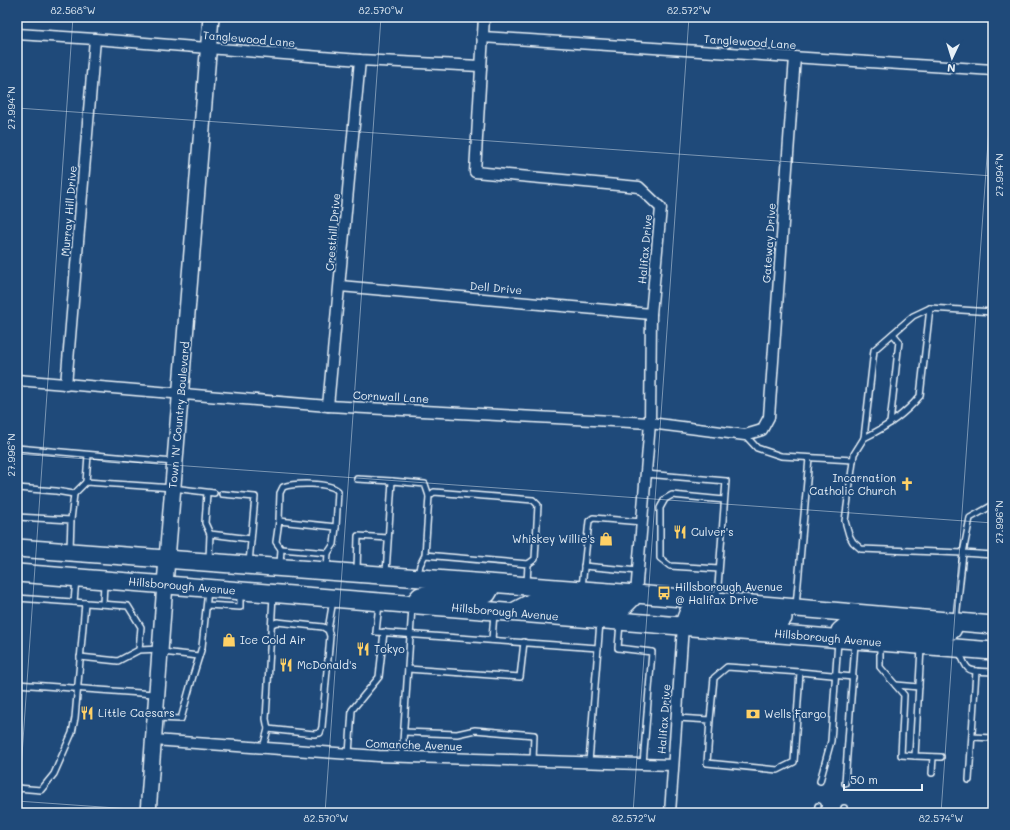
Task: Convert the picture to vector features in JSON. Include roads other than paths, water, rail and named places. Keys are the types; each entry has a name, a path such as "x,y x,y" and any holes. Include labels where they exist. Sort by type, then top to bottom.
{"main road":[{"path":"17,548 417,579 636,594 993,625"},
{"name":"Hillsborough Avenue","path":"17,573 993,651"},
{"path":"413,604 420,596 431,594 487,594 493,584"},
{"path":"512,612 534,601 623,607 636,594"},
{"path":"683,626 688,613 782,619 795,609"},
{"path":"838,638 840,631 846,626 944,633 952,630 956,622"}],"street":[{"name":"Town 'N' Country Boulevard","path":"148,813 211,17"},
{"name":"Halifax Drive","path":"484,17 475,172 639,187 661,208 651,314 650,423 636,594"},
{"name":"Tanglewood Lane","path":"17,34 360,60 480,66"},
{"name":"Tanglewood Lane","path":"482,37 993,70"},
{"name":"Murray Hill Drive","path":"66,385 95,39"},
{"name":"Gateway Drive","path":"762,430 769,417 795,57"},
{"name":"Cresthill Drive","path":"328,406 360,60"},
{"name":"Dell Drive","path":"340,286 651,314"},
{"name":"Cornwall Lane","path":"17,380 328,406 650,423 745,435 762,430"},
{"name":"Halifax Drive","path":"670,813 683,626"},
{"name":"Comanche Avenue","path":"154,740 402,757 674,765"}],"lane":[{"path":"864,438 883,429 914,404 920,396 930,308"},
{"path":"993,312 930,308 913,316 874,350 864,438 854,454 845,521 849,535 853,542 861,549 963,552 993,555"},
{"path":"890,423 899,341 893,334"},
{"path":"745,435 757,448 781,456 853,460"},
{"path":"17,448 175,462"},
{"path":"70,552 71,520 74,494 86,482 88,455"},
{"path":"795,609 809,458"},
{"path":"646,474 726,481 717,602"},
{"path":"357,479 425,484 429,496 425,556 420,565 417,579"},
{"path":"386,576 392,481"},
{"path":"86,482 173,488 214,493"},
{"path":"280,568 281,549 276,542 279,522 280,493 283,487 291,484 328,486 335,488 338,491 334,544 328,553 327,572"},
{"path":"17,488 74,494"},
{"path":"425,556 528,564 535,559 538,505 533,500 434,492 429,496"},
{"path":"207,493 205,523 210,534 208,563"},
{"path":"222,494 255,497 248,566"},
{"path":"719,569 670,566 660,558 660,508 665,499 672,495 724,500"},
{"path":"956,622 963,552 970,518 993,505"},
{"path":"17,517 71,520"},
{"path":"582,590 589,521 593,518 642,522"},
{"path":"279,522 336,527"},
{"path":"210,534 251,539"},
{"path":"356,574 358,536 388,538"},
{"path":"281,549 328,553"},
{"path":"526,586 528,564"},
{"path":"584,566 638,570"},
{"path":"74,602 76,577"},
{"path":"103,604 105,580"},
{"path":"156,718 181,719 202,647 208,588"},
{"path":"207,605 240,607 240,590"},
{"path":"263,748 268,729 266,719 274,593"},
{"path":"17,598 128,606 141,627 139,650"},
{"path":"268,729 314,734 320,733 322,727 330,636 328,630 333,598"},
{"path":"379,602 376,632 598,648"},
{"path":"17,788 41,790 54,774 72,733 78,688 84,603"},
{"path":"402,757 413,604"},
{"path":"492,640 494,611"},
{"path":"589,762 601,619"},
{"path":"621,621 618,648 652,652 643,764"},
{"path":"272,624 277,622 323,627 328,630"},
{"path":"349,754 352,710 379,677 384,632"},
{"path":"820,781 831,741 838,638"},
{"path":"845,783 856,640"},
{"path":"408,669 520,677 524,642"},
{"path":"880,642 880,667 904,695 900,755 941,758"},
{"path":"915,756 922,645"},
{"path":"957,648 965,667 969,670 993,672"},
{"path":"80,657 118,661 139,650 160,650 199,656"},
{"path":"800,672 794,762 778,770 707,763 714,678 727,667 800,672 853,677"},
{"path":"969,780 976,671"},
{"path":"17,684 157,695"},
{"path":"896,685 919,687"},
{"path":"677,718 710,720"},
{"path":"404,732 457,734 475,730 534,735 533,761"},
{"path":"972,737 993,738"},
{"path":"932,773 933,757"},
{"path":"817,813 818,806"}],"place":[{"name":"Incarnation Catholic Church","path":"907,484"},
{"name":"Culver's","path":"680,532"},
{"name":"Whiskey Willie's","path":"606,539"},
{"name":"Hillsborough Avenue @ Halifax Drive","path":"664,593"},
{"name":"Ice Cold Air","path":"229,640"},
{"name":"Tokyo","path":"363,649"},
{"name":"McDonald's","path":"286,665"},
{"name":"Little Caesars","path":"87,713"},
{"name":"Wells Fargo","path":"753,714"}]}
